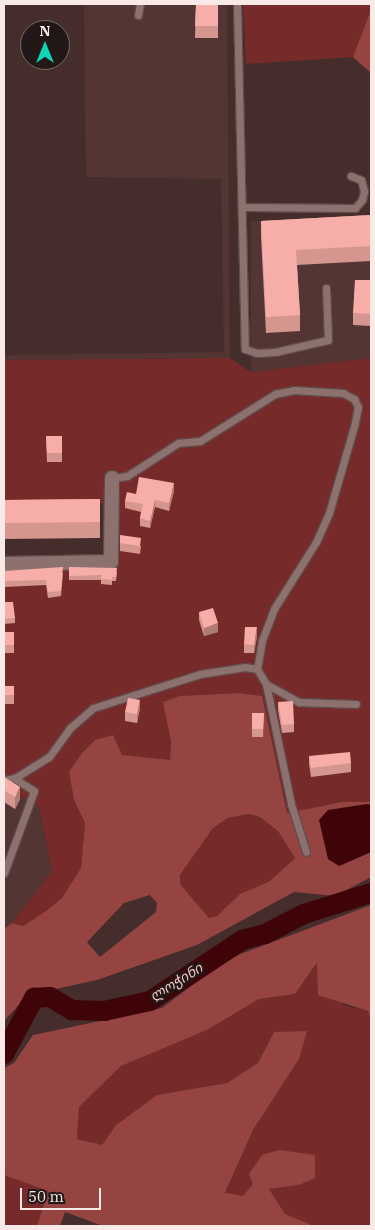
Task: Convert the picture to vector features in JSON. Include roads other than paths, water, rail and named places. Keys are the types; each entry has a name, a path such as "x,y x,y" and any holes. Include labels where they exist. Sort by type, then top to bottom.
{"street":[{"path":"4,564 111,562 107,507 112,478"}],"lane":[{"path":"138,15 140,4"},
{"path":"237,4 246,349 257,353 275,352 328,340 326,288"},
{"path":"242,207 355,208 362,200 364,191 360,180 351,176"},
{"path":"112,478 127,476 178,444 200,441 275,394 294,390 343,393 354,399 358,407 355,422 330,513 316,542 274,609 262,641 257,669 266,684 291,804 306,852"},
{"path":"4,780 14,778 49,758 70,728 93,708 200,674 245,667 257,669"},
{"path":"266,684 299,702 356,704"},
{"path":"4,873 34,791 14,778"}],"waterway":[{"name":"ლოჭინი","path":"4,1054 34,998 50,997 72,1010 104,1011 150,1001 242,940 265,934 304,914 371,893"}]}
